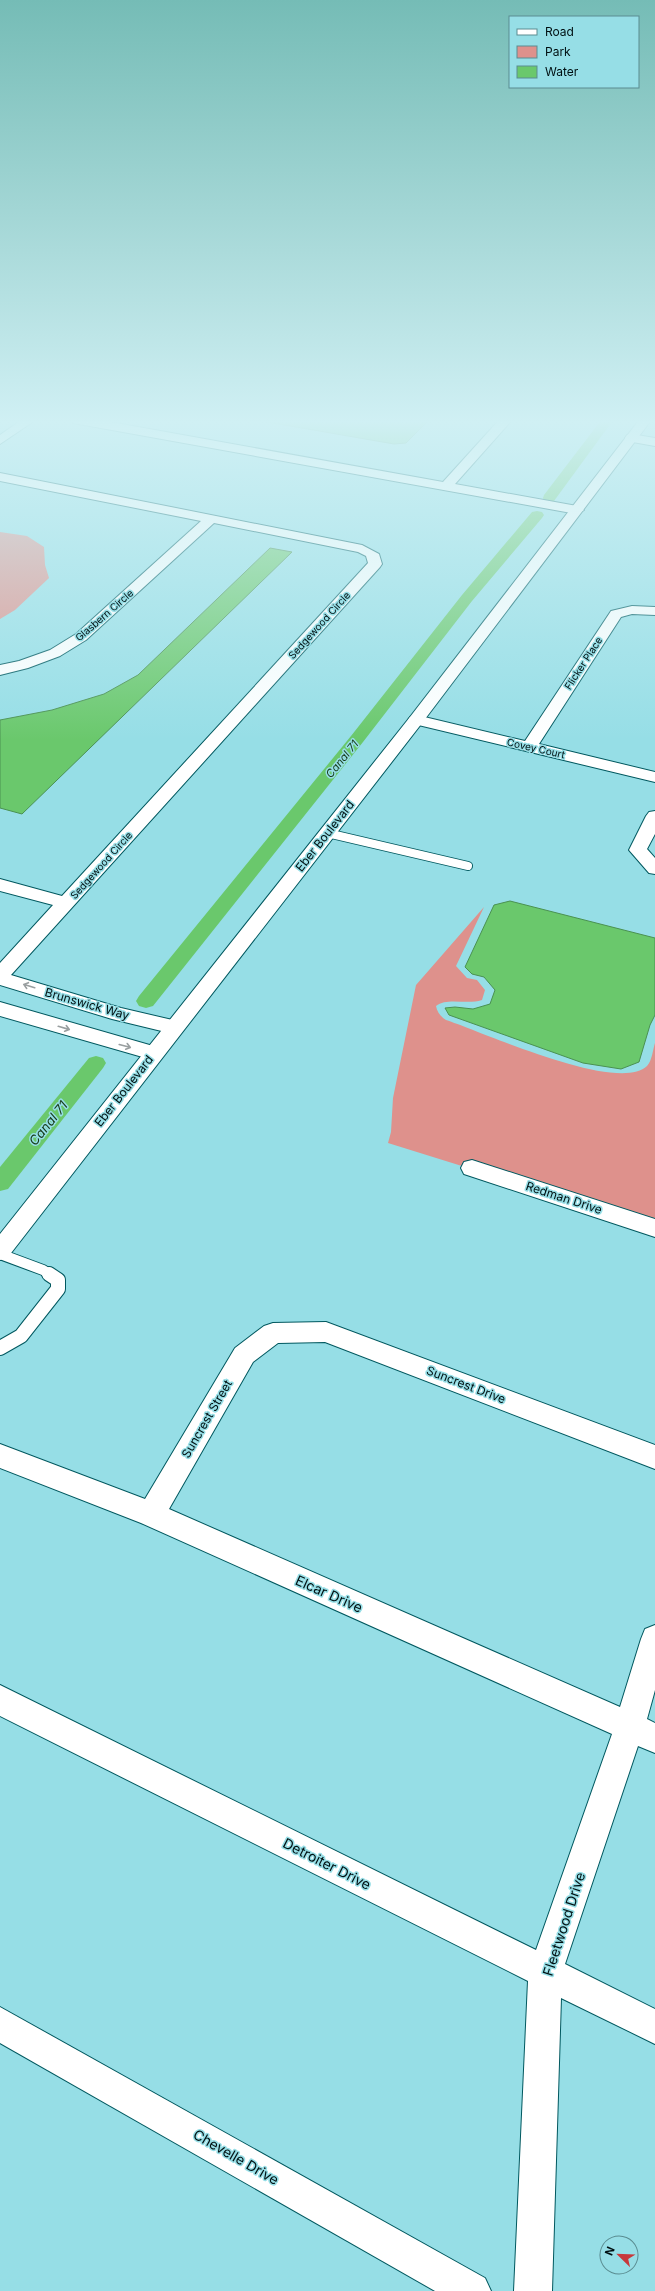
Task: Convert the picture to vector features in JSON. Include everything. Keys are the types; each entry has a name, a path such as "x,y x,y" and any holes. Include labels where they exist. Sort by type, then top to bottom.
{"street":[{"name":"Glasbern Circle","path":"0,670 23,665 55,653 81,637 203,526"},
{"name":"Sedgewood Circle","path":"0,976 375,564 372,554 362,549 246,526"},
{"name":"Eber Boulevard","path":"0,1251 153,1053 416,720 565,526"},
{"name":"Flicker Place","path":"530,746 616,614 632,610 655,612"},
{"name":"Covey Court","path":"416,720 655,776"},
{"path":"655,816 638,850 655,869"},
{"path":"0,885 66,903"},
{"name":"Brunswick Way","path":"0,976 120,1014 174,1027"},
{"path":"0,1009 153,1053"},
{"name":"Redman Drive","path":"472,1168 655,1228"},
{"name":"Suncrest Drive","path":"273,1333 326,1332 655,1457"},
{"name":"Suncrest Street","path":"151,1514 244,1355 273,1333"},
{"name":"Elcar Drive","path":"0,1456 151,1514 642,1733"},
{"name":"Fleetwood Drive","path":"533,2291 545,1974 642,1733 655,1639"},
{"name":"Detroiter Drive","path":"0,1700 545,1974 655,2027"},
{"name":"Chevelle Drive","path":"0,2024 472,2291"}],"lane":[{"path":"327,833 468,866"},
{"path":"0,1254 44,1270 58,1280 58,1289 21,1336 0,1348"}],"green space":[{"path":"0,532 27,536 44,547 45,565 49,578 15,610 0,619"},
{"path":"484,907 456,966 467,978 477,980 485,990 482,1000 470,1002 451,1001 441,1003 436,1006 438,1012 446,1020 518,1047 580,1067 609,1072 632,1073 647,1066 649,1064 655,1043 655,1226 388,1143 391,1132 393,1098 416,985"}],"water":[{"path":"270,548 292,552 22,814 0,808 0,720 52,710 104,694 138,675"},
{"path":"510,901 655,938 655,1015 650,1025 639,1062 621,1069 583,1063 449,1015 445,1008 455,1007 473,1009 490,1004 495,990 484,977 472,974 465,967 494,905"}],"waterway":[{"name":"Canal 71","path":"146,1001 357,739 467,598 528,526"},
{"name":"Canal 71","path":"0,1183 96,1063"}]}
